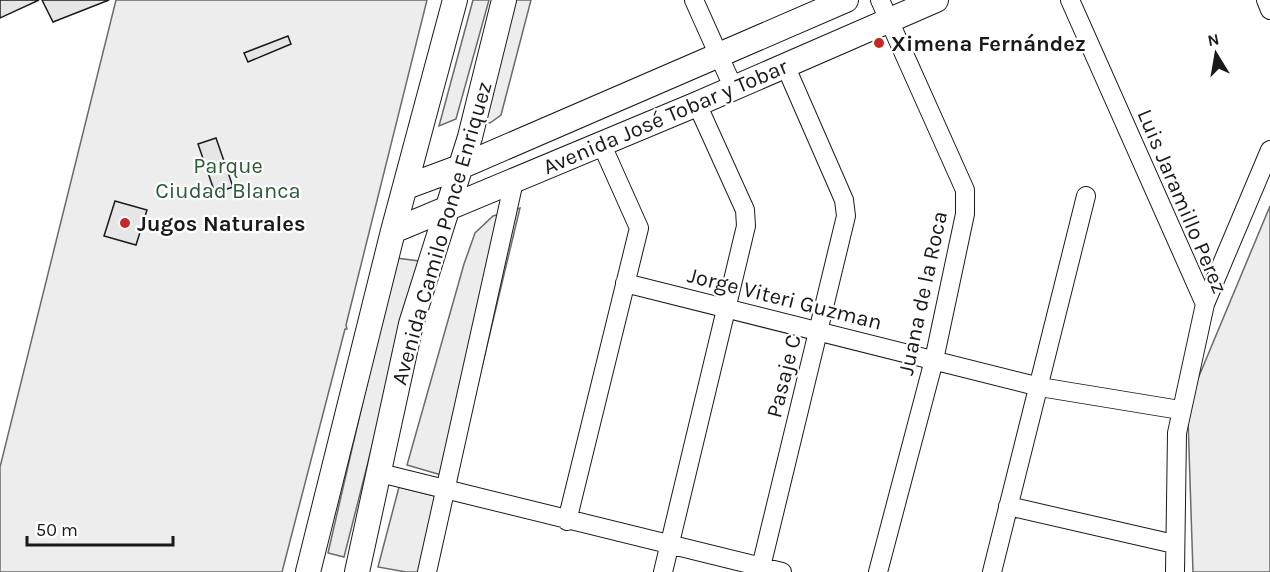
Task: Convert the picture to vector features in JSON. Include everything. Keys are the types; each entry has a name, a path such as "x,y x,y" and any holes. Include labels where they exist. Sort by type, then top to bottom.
{"main road":[{"name":"Avenida Camilo Ponce Enriquez","path":"308,572 393,231 455,0"},
{"name":"Avenida Camilo Ponce Enriquez","path":"357,572 411,324 470,137 504,0"},
{"name":"Avenida José Tobar y Tobar","path":"406,187 460,167 846,0"},
{"name":"Avenida José Tobar y Tobar","path":"393,231 785,65 885,10 936,0"}],"street":[{"path":"694,0 733,87"},
{"name":"Luis Jaramillo Perez","path":"1070,0 1205,304 1180,410 1174,544 1175,572"},
{"path":"1266,0 1270,10"},
{"name":"Juana de la Roca","path":"878,572 934,360 966,214 964,190 885,10"},
{"name":"Pasaje C","path":"761,567 846,216 844,200 785,65"},
{"path":"663,572 746,226 745,210 697,104"},
{"path":"567,521 639,228 601,143"},
{"path":"1205,304 1270,150"},
{"path":"427,572 494,259 514,181"},
{"path":"992,572 1086,196"},
{"name":"Jorge Viteri Guzman","path":"625,283 1040,387 1180,410"},
{"path":"380,473 567,521 782,572"},
{"path":"1008,506 1174,544"}],"shaded area":[{"name":"Parque Ciudad Blanca","path":"116,0 427,0 346,325 347,329 345,329 282,572 0,572 0,467"},
{"path":"473,0 489,0 456,119 439,126"},
{"path":"512,0 531,0 501,115 490,123 481,120"},
{"path":"1270,206 1270,572 1193,572 1188,419 1197,381"},
{"path":"520,208 455,479 407,465 464,264 475,233 493,216"},
{"path":"396,258 419,261 344,557 328,553"},
{"path":"399,487 451,500 434,572 406,572 378,567"}],"building":[{"path":"0,0 39,0 0,18"},
{"path":"42,0 109,0 53,22"},
{"path":"288,36 291,44 248,62 244,53"},
{"path":"216,138 233,187 215,193 198,144"},
{"name":"Jugos Naturales","path":"115,201 147,210 136,245 104,236"}],"place":[{"name":"Ximena Fernández","path":"879,43"},
{"name":"Jugos Naturales","path":"125,223"}]}
